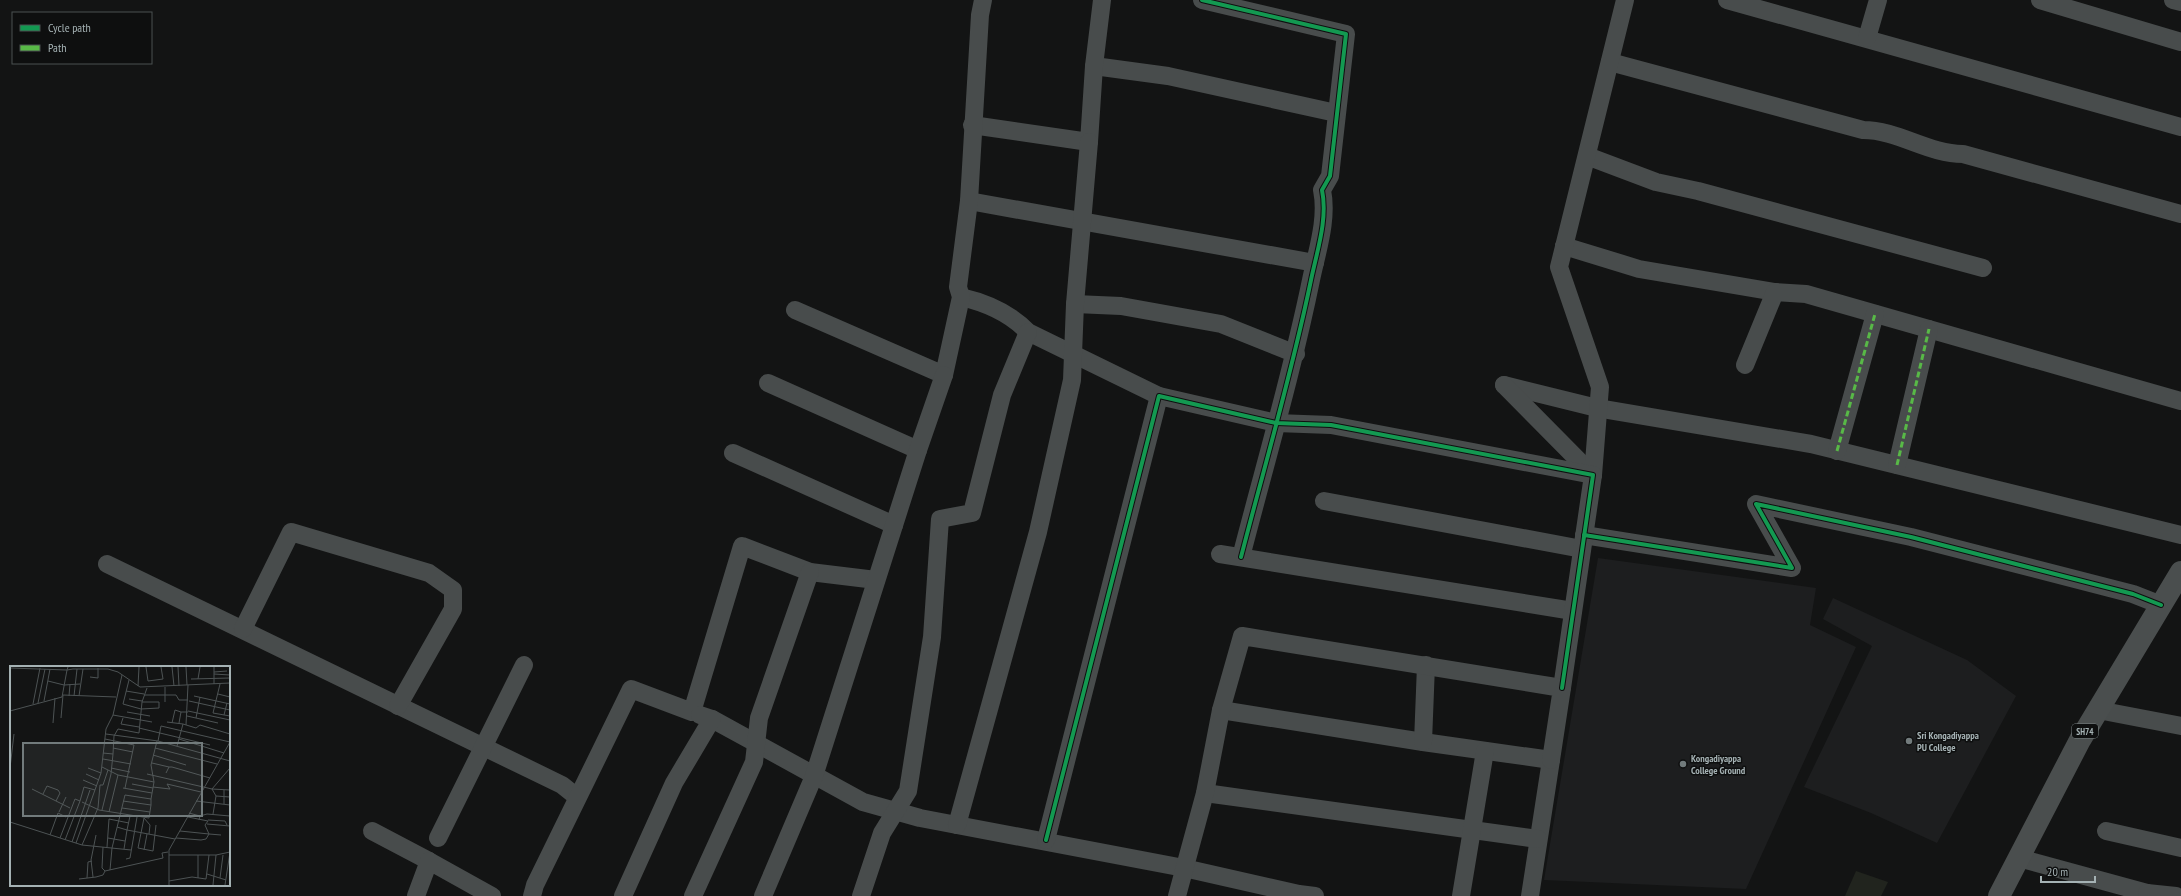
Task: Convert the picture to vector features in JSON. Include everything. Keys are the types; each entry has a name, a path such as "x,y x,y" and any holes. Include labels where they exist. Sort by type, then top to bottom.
{"main road":[{"name":"SH74","path":"1999,896 2080,740 2181,572"}],"street":[{"path":"763,896 814,776 918,450 944,375 961,297 958,287 969,201 972,125 980,15 983,0"},
{"path":"957,825 1038,532 1072,380 1075,304 1083,221 1094,66 1102,0"},
{"path":"1202,0 1346,34 1330,176 1322,190 1325,205 1315,262 1296,354 1276,423 1241,557"},
{"path":"1530,896 1593,475 1597,408 1600,387 1559,267 1625,0"},
{"path":"1727,0 2181,127"},
{"path":"1867,38 1878,0"},
{"path":"2040,0 2181,42"},
{"path":"2173,0 2181,2"},
{"path":"1610,62 1863,130 1877,130 1948,154 1962,154 2181,214"},
{"path":"1094,66 1168,76 1336,113"},
{"path":"972,125 1089,142"},
{"path":"1586,156 1656,182 1982,268"},
{"path":"969,201 1315,262"},
{"path":"1564,246 1639,269 1775,292 1806,294 2181,402"},
{"path":"1745,365 1775,292"},
{"path":"961,297 982,301 1016,320 1028,332 1159,396 1276,423 1331,425 1593,475"},
{"path":"1075,304 1122,306 1221,324 1296,354"},
{"path":"795,310 944,375"},
{"path":"1837,450 1875,314"},
{"path":"1897,465 1930,329"},
{"path":"861,896 882,833 908,791 932,637 940,519 972,513 1002,396 1028,332"},
{"path":"768,383 918,450"},
{"path":"1593,475 1504,385 1597,408 1811,444 2181,534"},
{"path":"1046,840 1159,396"},
{"path":"733,453 894,525"},
{"path":"1324,501 1583,542 1792,568 1756,504 1911,537 2133,594 2161,605"},
{"path":"243,629 291,532 429,573 453,590 453,609 398,706"},
{"path":"692,712 742,546 810,572 876,580"},
{"path":"1220,554 1573,611"},
{"path":"107,564 562,785 577,797"},
{"path":"692,896 754,762 759,718 810,572"},
{"path":"1177,896 1205,793 1221,710 1242,636 1562,688"},
{"path":"438,838 484,748 524,664"},
{"path":"1423,742 1426,665"},
{"path":"532,896 535,885 577,797 632,689 712,719 863,802 957,825 1046,840 1184,868 1304,895"},
{"path":"1221,710 1423,742 1551,760"},
{"path":"2098,710 2181,726"},
{"path":"623,896 674,783 712,719"},
{"path":"1461,896 1485,751"},
{"path":"1205,793 1538,839"},
{"path":"372,831 492,896"},
{"path":"2106,832 2181,848"},
{"path":"2019,858 2147,894 2181,895"},
{"path":"416,896 429,861"}],"shaded area":[{"name":"Kongadiyappa College Ground","path":"1598,558 1816,588 1810,625 1856,647 1746,889 1544,880"},
{"name":"Sri Kongadiyappa PU College","path":"1833,598 1967,660 2016,696 1937,843 1871,813 1804,787 1872,646 1823,619"},
{"path":"1856,871 1888,882 1881,896 1845,896"}],"marked path":[{"path":"1837,451 1875,314"},
{"path":"1897,465 1929,329"}],"cycle path":[{"path":"1202,0 1346,34 1330,176 1322,190 1324,212 1321,235 1304,315 1241,557"},
{"path":"1046,840 1159,396 1276,423 1331,425 1593,475 1562,688"},
{"path":"1584,535 1792,568 1756,504 1911,537 2133,594 2161,605"}],"place":[{"name":"Sri Kongadiyappa PU College","path":"1909,741"},
{"name":"Kongadiyappa College Ground","path":"1683,764"}]}
